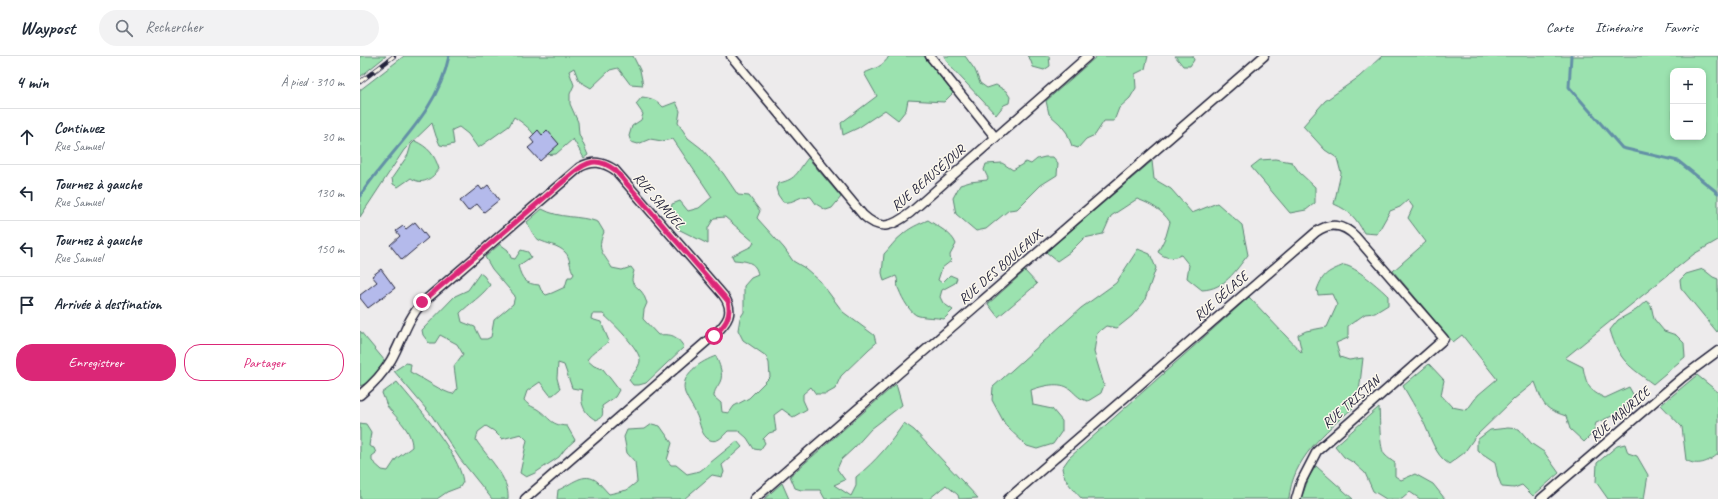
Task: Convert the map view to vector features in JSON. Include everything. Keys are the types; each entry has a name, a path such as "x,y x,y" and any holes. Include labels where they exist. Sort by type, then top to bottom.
{"street":[{"name":"RUE BEAUSÉJOUR","path":"731,56 863,215 870,221 881,226 892,225 910,213 1088,56"},
{"path":"930,56 995,137"},
{"name":"RUE DES BOULEAUX","path":"754,499 1264,56"},
{"name":"RUE SAMUEL","path":"360,396 384,371 397,348 410,317 422,302 580,167 594,162 609,166 615,170 728,301 730,309 729,316 726,323 714,336 525,499"},
{"name":"RUE GÉLASE","path":"1008,499 1322,228 1336,225 1350,231 1444,339"},
{"name":"RUE TRISTAN","path":"1296,499 1298,489 1305,472 1321,446 1444,339"},
{"name":"RUE MAURICE","path":"1541,499 1683,377 1718,351"}],"green space":[{"path":"360,56 386,56 360,77"},
{"path":"404,56 633,56 640,70 643,85 630,84 618,68 610,70 591,88 579,81 574,68 569,71 574,85 570,94 570,104 578,122 579,134 588,155 584,158 573,139 556,154 544,155 533,133 514,117 509,126 478,148 468,134 459,127 452,130 454,144 446,146 440,145 432,123 404,150 360,217 360,90"},
{"path":"889,56 924,56 953,93 944,102 908,100 906,110 898,120 885,110 858,128 843,135 841,123 877,96 864,73 882,65"},
{"path":"944,56 965,56 975,70 980,83 987,88 996,85 1006,91 1010,97 1009,103 1004,105 996,115 950,66"},
{"path":"1027,56 1049,56 1050,66 1044,70 1033,67"},
{"path":"1097,56 1148,56 1145,69 1135,74 1136,88 1130,98 1119,108 1114,121 1104,121 1095,135 1086,139 1078,148 1072,146 1067,133 1049,114 1046,101"},
{"path":"1175,56 1193,56 1194,60 1190,66 1183,66"},
{"path":"1382,56 1718,56 1718,240 1694,254 1565,358 1583,367 1585,378 1589,386 1595,393 1605,398 1629,387 1634,396 1626,410 1596,423 1593,433 1584,442 1570,429 1566,416 1552,411 1545,405 1535,382 1514,399 1475,437 1464,453 1449,464 1444,460 1436,450 1422,419 1403,386 1429,364 1444,380 1441,395 1452,407 1467,410 1478,395 1497,379 1462,335 1453,342 1393,271 1426,242 1408,218 1413,207 1408,200 1400,207 1390,211 1377,234 1364,233 1352,216 1344,209 1334,204 1341,173 1337,158 1325,150 1303,126 1325,101 1359,77"},
{"path":"642,97 654,100 663,107 676,102 680,111 678,123 688,138 701,148 723,173 738,195 749,196 760,211 757,218 784,248 793,261 805,268 820,281 843,312 874,335 876,343 841,376 835,389 826,394 816,394 811,387 803,394 803,400 807,409 793,417 782,409 774,415 776,431 769,433 763,439 765,443 760,450 754,449 747,438 739,431 728,431 715,441 707,438 703,432 696,413 686,396 684,386 688,374 693,369 704,361 716,356 721,369 721,379 715,391 714,397 721,403 722,412 729,413 734,406 749,398 770,377 769,363 766,356 743,340 738,330 740,318 744,312 744,286 751,278 758,275 757,270 752,264 746,261 734,260 732,256 752,246 754,242 725,217 714,218 708,228 708,244 678,229 681,218 671,210 672,204 680,201 688,211 699,208 712,197 673,139 662,141 650,139 638,144 631,142 629,136 632,126 641,120 643,114 636,104"},
{"path":"415,141 424,146 430,152 439,169 433,176 426,180 419,181 411,178 398,187 393,184 392,178 408,155 411,145"},
{"path":"1053,157 1058,163 1057,175 1041,185 1017,209 1009,210 986,229 976,231 956,214 953,198 960,185 987,180 988,178 984,170 986,164 1002,163 1013,170 1026,162 1031,164 1037,159"},
{"path":"808,158 841,197 832,208 826,210 816,204 811,197 807,196 791,202 783,202 778,195 776,188 779,183 794,177"},
{"path":"1275,159 1292,162 1299,172 1315,187 1315,203 1306,210 1290,213 1251,167 1260,160"},
{"path":"1152,161 1154,179 1171,189 1192,213 1217,203 1242,225 1248,255 1234,273 1223,283 1210,289 1202,290 1187,278 1189,265 1181,255 1169,258 1158,252 1166,236 1170,222 1156,208 1137,199 1111,216 1103,234 1084,238 1070,252 1057,261 1046,252"},
{"path":"542,209 563,216 584,218 598,222 604,232 601,248 612,268 622,270 631,267 634,271 632,281 642,292 647,303 644,310 643,319 658,335 673,336 679,340 684,347 646,383 633,385 629,380 640,361 636,350 625,336 603,314 592,314 591,319 601,322 609,341 592,354 587,360 594,366 603,369 619,390 615,397 602,406 602,415 596,420 588,414 582,403 583,390 572,388 564,365 558,363 557,378 560,389 553,395 550,395 540,382 527,391 524,400 553,422 567,426 575,440 559,457 535,473 526,477 520,473 527,440 521,434 502,439 486,426 478,432 476,440 497,468 508,491 508,499 492,499 460,459 432,416 394,371 406,363 411,364 410,372 444,391 453,394 457,389 454,366 463,354 457,344 440,335 435,343 429,343 423,335 422,330 455,296 468,290 480,273 490,285 460,313 462,322 475,327 481,339 491,337 494,320 513,304 515,296 492,269 485,257 500,244 508,250 511,258 515,259 521,250 528,252 531,257 518,266 521,274 527,282 539,285 541,290 546,295 565,287 568,277 572,277 574,274 567,254 559,248 539,240 532,232 527,222"},
{"path":"928,220 948,233 956,244 950,255 951,261 942,268 938,280 942,283 950,275 957,278 955,283 942,290 940,297 943,303 953,310 944,319 922,317 913,313 902,297 898,288 896,276 884,281 882,273 884,254 897,239 914,226"},
{"path":"1138,249 1150,254 1156,268 1144,302 1132,316 1117,328 1106,326 1097,333 1094,352 1104,385 1101,393 1088,401 1080,398 1070,389 1061,385 1046,386 1031,390 1033,405 1052,409 1062,421 1062,431 1053,444 1037,449 1027,446 1006,426 992,400 993,387 1081,308 1116,283"},
{"path":"1344,265 1361,273 1384,292 1388,296 1388,305 1375,313 1365,314 1348,326 1348,338 1336,343 1340,357 1349,360 1363,358 1359,392 1350,404 1353,408 1321,437 1303,459 1296,471 1291,485 1289,499 1082,499 1072,488 1063,473 1062,468 1069,458 1249,297 1302,353 1298,335 1306,331 1327,327 1337,305 1332,294 1318,295 1317,290 1319,284 1324,276 1334,269"},
{"path":"1703,269 1718,279 1717,332 1681,288 1680,280 1686,274"},
{"path":"1025,271 1037,284 998,317 988,304"},
{"path":"1646,301 1651,305 1654,319 1664,331 1676,335 1684,343 1685,357 1653,384 1631,367 1621,356 1610,330 1618,320 1636,310"},
{"path":"360,331 385,361 368,382 360,386"},
{"path":"1697,375 1718,392 1718,454 1703,463 1694,463 1686,460 1682,427 1661,405"},
{"path":"397,382 446,444 460,471 463,482 460,487 447,492 437,499 360,499 360,423 366,424 371,432 369,446 374,448 376,453 372,456 372,461 382,470 388,471 396,459 412,447 410,435 387,406 382,393"},
{"path":"896,384 902,405 871,429 841,460 837,469 845,480 834,485 851,496 856,486 856,477 882,452 904,423 914,430 978,498 959,499 958,495 946,485 929,499 825,499 820,490 801,490 795,488 790,476"},
{"path":"1379,407 1380,433 1383,452 1395,463 1395,476 1401,480 1415,474 1433,484 1445,499 1420,499 1410,492 1402,499 1386,499 1373,491 1365,473 1354,463 1344,457 1335,446"},
{"path":"652,424 660,426 672,443 667,460 671,465 676,465 687,474 700,471 737,441 742,447 722,465 724,472 722,477 712,475 684,499 557,499 558,490 578,480 588,477 598,482 609,494 627,490 637,482 635,462 627,453 624,437 627,430 645,429"},
{"path":"1508,428 1519,429 1532,444 1544,452 1559,473 1533,496 1522,485 1514,488 1502,487 1495,462 1477,450 1477,440 1490,430"},
{"path":"1625,444 1628,453 1637,456 1648,475 1644,499 1608,499 1596,482 1597,463 1617,446"},
{"path":"1316,466 1353,499 1301,499 1309,477"},
{"path":"782,483 789,499 764,499"}],"building":[{"path":"538,130 542,135 547,130 559,144 540,161 528,148 534,143 530,138"},
{"path":"488,185 499,200 484,212 477,204 468,211 460,201 479,186 482,190"},
{"path":"415,222 428,238 402,260 390,245 400,236 396,231 403,226 406,229"},
{"path":"381,269 395,288 368,308 360,298 360,295 377,282 372,276"}],"waterway":[{"path":"360,196 424,114 443,77 449,56"},
{"path":"1571,56 1569,87 1622,148 1678,161 1718,193"}],"railway":[{"path":"360,82 394,56"}],"route":[{"path":"422,302 580,167 587,163 594,162 602,163 615,170 728,301 730,309 729,316 726,323 714,336"}]}
